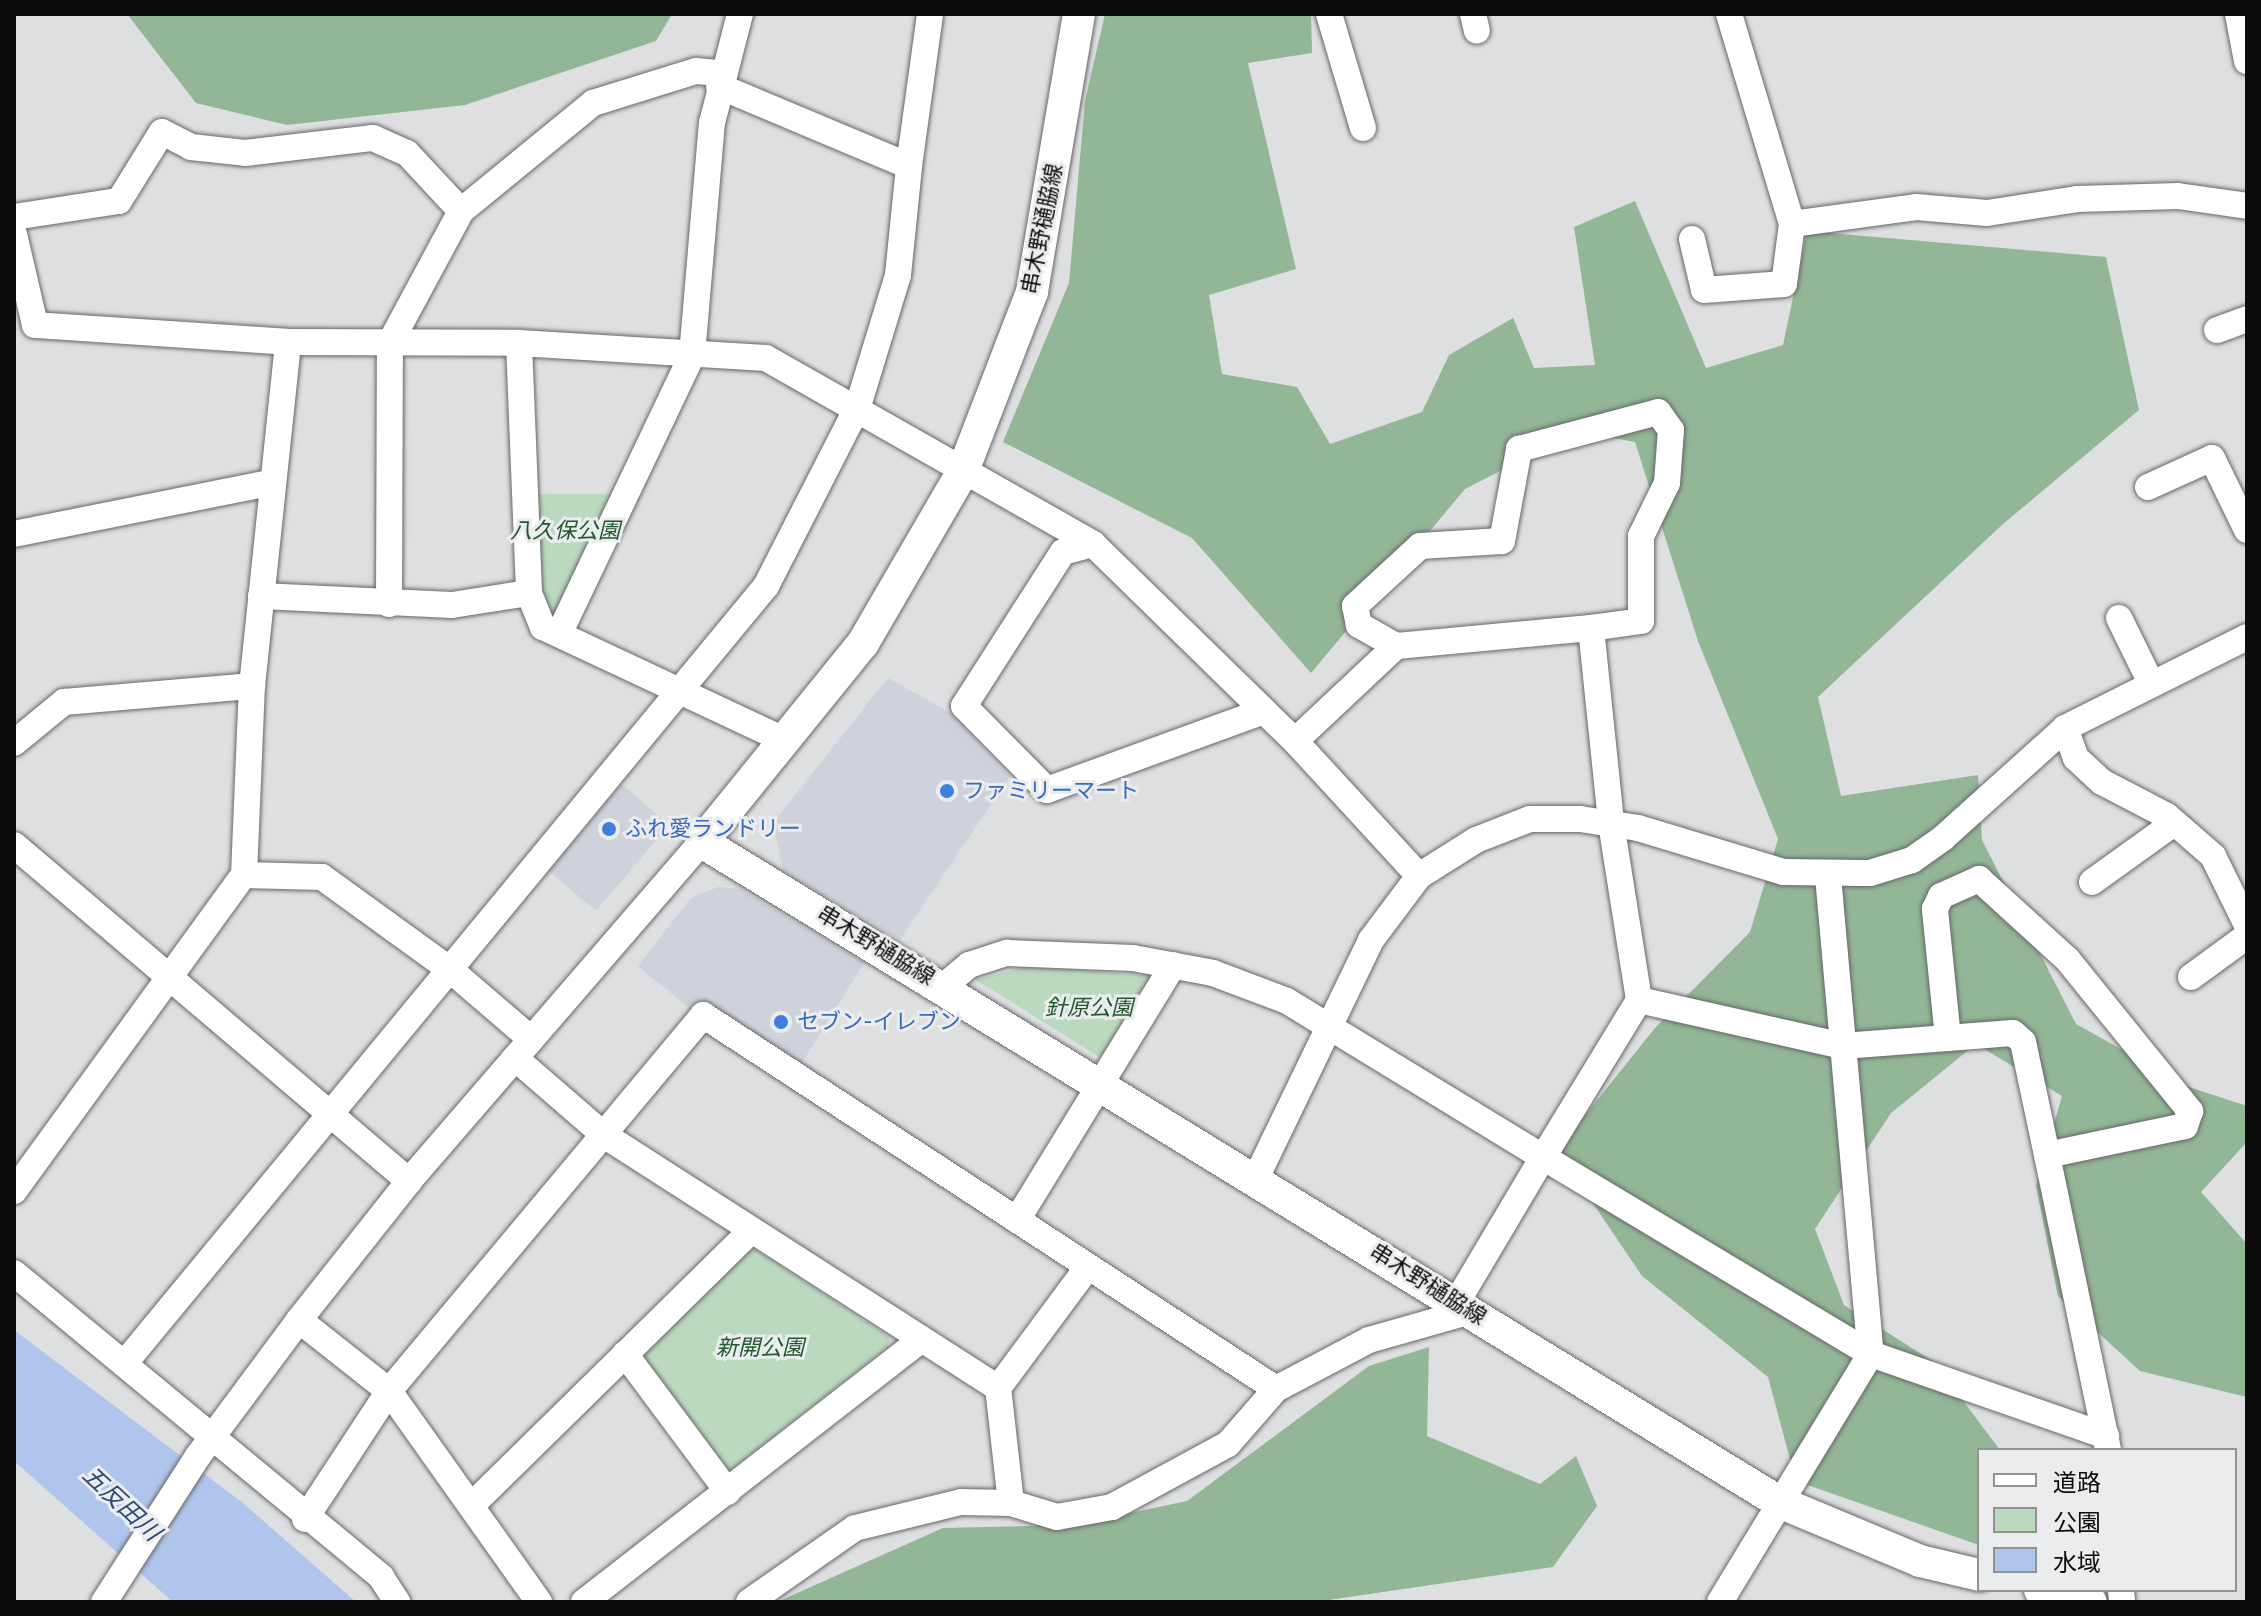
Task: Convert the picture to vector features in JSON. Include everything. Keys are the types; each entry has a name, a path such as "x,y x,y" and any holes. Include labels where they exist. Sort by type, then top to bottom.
{"main road":[{"name":"串木野樋脇線","path":"1079,14 1032,292 962,473 863,643 702,842 1101,1082 1779,1502 1920,1561 1977,1575"},
{"path":"2048,1592 2091,1602"}],"street":[{"path":"560,632 692,355 719,79 740,14"},
{"path":"124,1364 453,972 766,586 858,406 898,275 930,14"},
{"path":"1692,239 1704,290 1784,284 1792,224 1729,14"},
{"path":"2238,14 2247,61"},
{"path":"1334,15 1363,128"},
{"path":"389,604 390,343 461,211 593,103 696,71 909,166"},
{"path":"14,217 119,201 162,132 191,147 245,153 373,138 407,153 461,211"},
{"path":"1792,224 1916,207 1987,213 2091,199 2178,196 2247,206"},
{"path":"14,234 35,325 288,342 519,343 766,358 858,406 962,473 1093,544 1295,741 1419,876"},
{"path":"2217,330 2247,319"},
{"path":"14,1191 244,875 252,686 269,483 288,342"},
{"path":"519,343 529,593 543,627 560,632 786,741"},
{"path":"1658,412 1671,430 1667,483 1641,536 1641,621 1591,628 1396,646 1359,625 1355,606 1420,546 1502,541 1519,449 1658,412"},
{"path":"2148,487 2212,458 2247,530"},
{"path":"14,534 269,483"},
{"path":"1093,544 1063,552 964,706 1047,790 1264,711"},
{"path":"261,596 452,605 529,593"},
{"path":"2119,618 2150,681"},
{"path":"749,1602 855,1528 961,1502 1011,1503 1057,1517 1112,1507 1228,1444 1276,1389 1369,1340 1464,1306 1543,1157 1639,1000 1611,823 1591,628"},
{"path":"1256,1178 1371,940 1419,876 1476,840 1530,819 1611,823 1784,872 1828,876 1912,860 1943,838 2065,728 2150,681 2247,637"},
{"path":"1295,741 1396,646"},
{"path":"14,743 64,702 252,686"},
{"path":"2065,728 2076,758 2102,782 2174,823 2213,856 2247,925"},
{"path":"2092,882 2174,823"},
{"path":"104,1602 204,1448 299,1320 409,1181 702,842"},
{"path":"14,845 409,1181"},
{"path":"244,875 322,877 453,972 604,1135 748,1234 918,1342 998,1388"},
{"path":"1720,1602 1871,1354 1828,876"},
{"path":"1948,1038 1935,909 1941,896 1979,879 2067,959 2190,1111 2185,1126 2047,1155"},
{"path":"2191,977 2247,936"},
{"path":"944,986 969,965 1007,953 1173,965 1256,987 1327,1026 1871,1354 2107,1443"},
{"path":"1017,1220 1173,965"},
{"path":"1639,1000 1843,1046 2013,1033 2023,1042 2107,1443"},
{"path":"305,1519 389,1391 703,1015 1276,1389"},
{"path":"474,1503 748,1234"},
{"path":"1011,1503 998,1388 1088,1267"},
{"path":"14,1273 124,1364 204,1448 381,1577 397,1602"},
{"path":"299,1320 389,1391 474,1503 539,1602"},
{"path":"584,1602 918,1342"},
{"path":"625,1354 728,1492"}],"shaded area":[{"path":"888,678 949,712 1010,776 900,940 783,870 773,823"},
{"path":"622,784 669,825 596,911 549,871"},
{"path":"718,887 741,889 864,963 800,1066 700,1000 691,1010 638,966 691,898"}],"green space":[{"path":"127,14 672,14 656,41 465,105 287,125 196,103"},
{"path":"1105,14 1311,14 1312,53 1248,63 1296,269 1209,295 1222,374 1297,387 1330,444 1422,412 1449,355 1513,318 1534,368 1595,365 1574,227 1635,201 1706,368 1783,345 1807,231 2106,257 2139,410 2003,524 1818,697 1841,796 1978,775 1982,840 2076,1024 2189,1087 2247,1106 2247,1142 2201,1192 2247,1244 2247,1397 2140,1371 2058,1296 2036,1186 2062,1096 1976,1044 1891,1113 1815,1229 1844,1305 1934,1362 1998,1448 1977,1448 1977,1544 1796,1481 1768,1377 1642,1276 1557,1150 1655,1028 1750,932 1778,839 1698,641 1635,442 1578,431 1465,489 1311,673 1192,538 1003,442 1069,283 1085,101"},
{"name":"八久保公園","path":"536,494 614,494 562,617 546,612 531,551"},
{"name":"針原公園","path":"1028,966 1154,976 1101,1058 976,980"},
{"name":"新開公園","path":"756,1250 889,1337 889,1346 728,1472 640,1359 746,1251"},
{"path":"1429,1347 1427,1436 1540,1484 1576,1456 1597,1506 1553,1567 1315,1602 777,1602 943,1528 1073,1525 1187,1501 1369,1366"}],"water":[{"name":"五反田川","path":"14,1330 243,1503 356,1602 173,1602 14,1461"}],"place":[{"name":"ファミリーマート","path":"947,791"},
{"name":"ふれ愛ランドリー","path":"609,829"},
{"name":"セブン-イレブン","path":"781,1022"}]}
